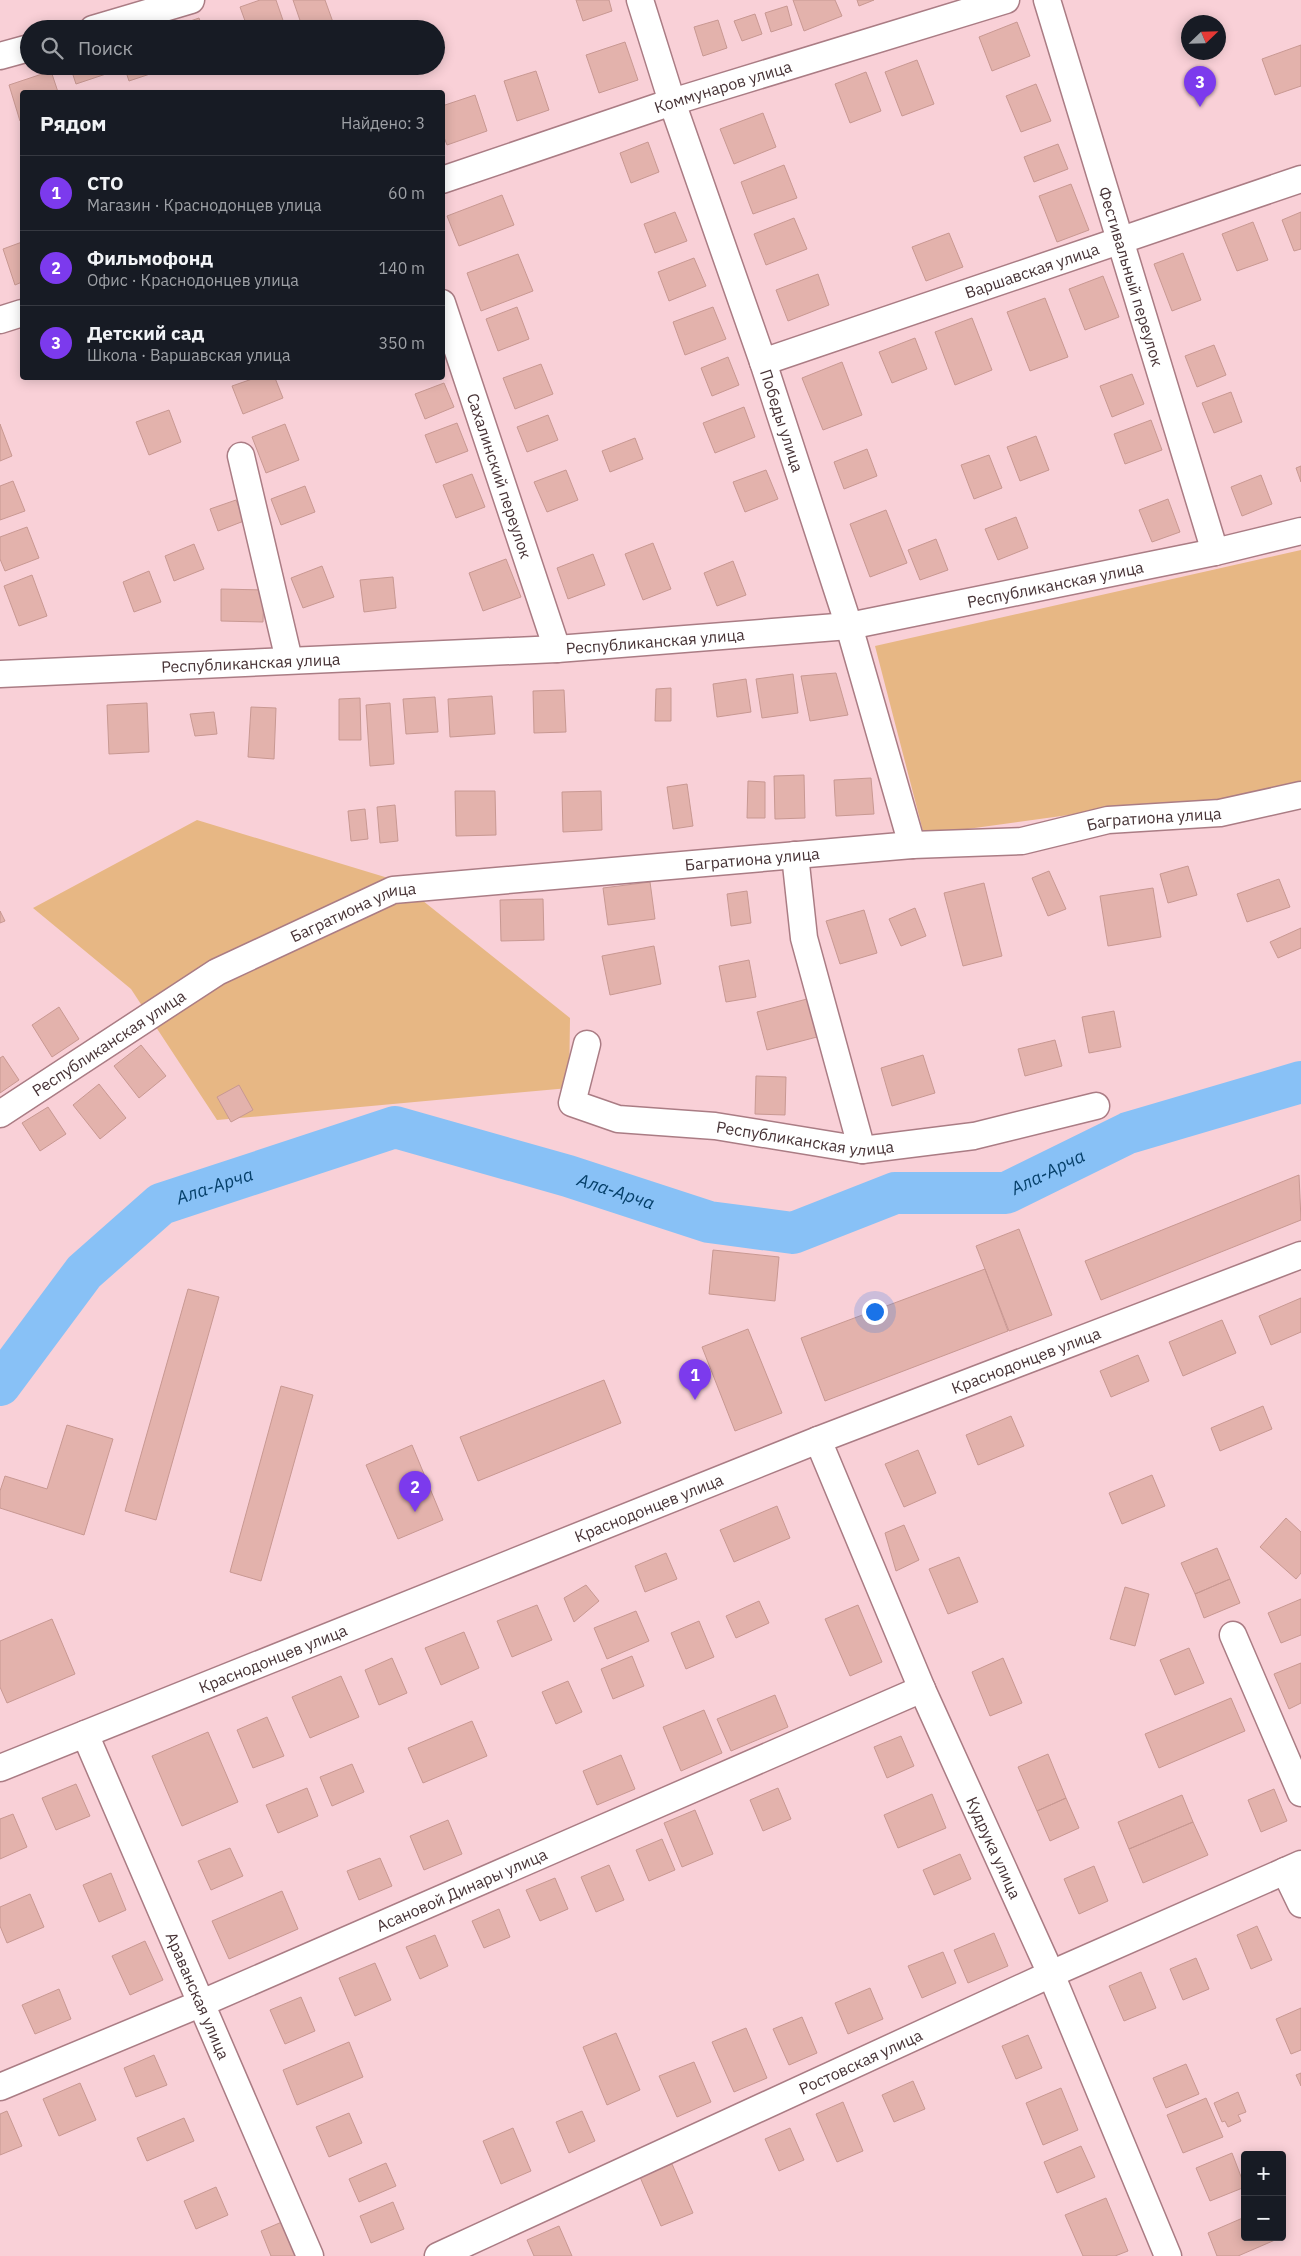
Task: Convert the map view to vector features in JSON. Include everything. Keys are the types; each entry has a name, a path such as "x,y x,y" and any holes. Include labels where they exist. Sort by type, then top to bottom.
{"street":[{"path":"123,20 191,0"},
{"name":"Победы улица","path":"640,0 672,102 763,362 849,626 912,846"},
{"name":"Коммунаров улица","path":"445,179 672,102 1006,0"},
{"name":"Фестивальный переулок","path":"1047,0 1215,552"},
{"path":"0,56 20,50"},
{"name":"Варшавская улица","path":"763,362 1301,179"},
{"name":"Сахалинский переулок","path":"445,312 557,649"},
{"path":"0,320 20,313"},
{"path":"241,456 289,660"},
{"name":"Республиканская улица","path":"1,668 289,660 557,649 849,626 1215,552 1301,531"},
{"name":"Багратиона улица","path":"217,972 393,890 795,855 912,846 1022,841 1108,820 1220,813 1301,795"},
{"path":"795,855 804,938 862,1150"},
{"name":"Республиканская улица","path":"0,1114 217,972"},
{"name":"Республиканская улица","path":"587,1044 572,1103 618,1119 715,1126 862,1150 974,1136 1096,1106"},
{"name":"Краснодонцев улица","path":"0,1768 818,1440 1301,1255"},
{"name":"Кудрука улица","path":"818,1440 922,1689 1051,1974 1168,2256"},
{"path":"1234,1636 1301,1793"},
{"name":"Асановой Динары улица","path":"0,2087 202,2003 922,1689"},
{"name":"Араванская улица","path":"85,1734 310,2256"},
{"name":"Ростовская улица","path":"438,2256 1051,1974 1293,1868 1301,1904"}],"shaded area":[{"path":"1301,550 1301,785 1265,797 1127,807 924,835 875,646"},
{"path":"197,820 398,881 570,1018 569,1088 217,1120 131,989 33,908"}],"building":[{"path":"260,0 276,0 283,20 245,20 240,7"},
{"path":"293,0 325,0 332,20 300,20"},
{"path":"576,0 609,0 612,11 583,21"},
{"path":"793,0 835,0 842,16 804,31"},
{"path":"857,0 874,0 859,6"},
{"path":"787,6 792,25 771,32 765,13"},
{"path":"755,14 762,34 742,41 734,21"},
{"path":"718,20 727,48 703,56 694,27"},
{"path":"1017,22 1030,56 992,71 979,37"},
{"path":"625,42 638,80 599,93 586,55"},
{"path":"1301,45 1301,86 1275,95 1262,59"},
{"path":"917,60 934,104 902,116 885,72"},
{"path":"536,71 549,110 517,121 504,81"},
{"path":"866,72 881,111 850,123 835,84"},
{"path":"39,75 52,75 57,90 20,90 20,121 9,85"},
{"path":"73,75 103,75 76,84"},
{"path":"127,75 147,75 129,81"},
{"path":"1036,84 1051,121 1021,132 1006,96"},
{"path":"475,95 487,131 447,145 445,140 445,105"},
{"path":"763,113 776,147 734,164 720,129"},
{"path":"648,142 659,172 631,183 620,153"},
{"path":"1058,144 1068,169 1034,182 1024,157"},
{"path":"784,165 797,198 753,214 741,182"},
{"path":"1071,184 1089,230 1057,242 1039,196"},
{"path":"502,195 514,225 459,246 447,216"},
{"path":"675,212 687,241 655,253 644,224"},
{"path":"1301,212 1301,249 1294,251 1282,220"},
{"path":"794,218 807,249 766,265 754,234"},
{"path":"1253,222 1268,260 1237,271 1222,234"},
{"path":"949,233 963,267 926,281 912,247"},
{"path":"20,243 20,283 15,285 3,249"},
{"path":"1183,253 1201,300 1172,311 1154,264"},
{"path":"518,254 533,291 481,311 467,273"},
{"path":"694,258 706,286 669,301 658,272"},
{"path":"818,274 829,305 788,321 776,290"},
{"path":"1103,276 1119,317 1085,330 1069,289"},
{"path":"1045,298 1068,357 1030,371 1007,312"},
{"path":"517,307 529,339 498,351 486,319"},
{"path":"713,307 726,339 685,355 673,322"},
{"path":"972,318 992,370 955,385 935,332"},
{"path":"915,338 927,369 892,383 879,352"},
{"path":"1214,345 1226,375 1197,387 1185,356"},
{"path":"728,357 739,385 712,396 701,368"},
{"path":"842,362 862,415 823,430 802,378"},
{"path":"541,364 553,394 515,409 503,378"},
{"path":"1132,374 1144,404 1112,417 1100,386"},
{"path":"249,380 276,380 283,398 243,414 232,386"},
{"path":"444,383 454,407 425,419 415,394"},
{"path":"1231,392 1242,422 1214,433 1202,403"},
{"path":"744,407 755,437 715,453 703,423"},
{"path":"169,410 181,442 149,455 136,422"},
{"path":"548,415 558,440 527,452 517,427"},
{"path":"1151,420 1162,450 1125,464 1114,434"},
{"path":"457,423 468,451 436,463 425,435"},
{"path":"0,424 12,456 0,461"},
{"path":"285,424 299,460 266,473 252,437"},
{"path":"1036,436 1049,470 1020,481 1007,447"},
{"path":"635,438 643,459 610,472 602,451"},
{"path":"867,449 877,476 844,489 834,462"},
{"path":"989,455 1002,488 974,499 961,465"},
{"path":"1301,466 1301,482 1296,468"},
{"path":"566,470 578,500 547,512 534,482"},
{"path":"766,470 778,499 745,512 733,482"},
{"path":"472,474 485,507 456,518 443,485"},
{"path":"1261,475 1272,504 1242,516 1231,487"},
{"path":"13,481 25,511 0,520 0,486"},
{"path":"305,486 315,512 281,525 271,499"},
{"path":"1168,499 1180,532 1152,542 1139,510"},
{"path":"236,500 244,521 218,531 210,509"},
{"path":"886,510 907,563 870,577 850,524"},
{"path":"1016,517 1028,548 998,560 985,529"},
{"path":"27,527 39,558 5,571 0,559 0,537"},
{"path":"936,539 948,570 920,580 908,550"},
{"path":"653,543 671,589 643,600 625,554"},
{"path":"194,544 204,569 174,581 165,556"},
{"path":"593,554 605,585 568,599 557,568"},
{"path":"506,559 521,597 483,611 469,573"},
{"path":"733,561 746,595 717,606 704,573"},
{"path":"322,566 334,597 303,608 291,578"},
{"path":"149,571 161,602 134,612 123,582"},
{"path":"32,575 47,616 19,626 4,586"},
{"path":"393,577 396,608 364,612 360,580"},
{"path":"221,589 264,590 263,622 221,621"},
{"path":"836,673 848,715 810,721 801,676"},
{"path":"793,674 798,713 762,718 756,679"},
{"path":"746,679 751,712 717,717 713,684"},
{"path":"671,688 671,721 655,721 656,689"},
{"path":"564,690 566,732 534,733 533,691"},
{"path":"492,696 495,734 450,737 448,699"},
{"path":"435,697 438,732 406,734 403,699"},
{"path":"360,698 361,740 339,740 339,699"},
{"path":"147,703 149,752 109,754 107,705"},
{"path":"390,703 394,764 370,766 366,705"},
{"path":"251,707 276,708 274,759 248,757"},
{"path":"214,712 217,734 195,736 190,714"},
{"path":"804,775 805,818 775,819 774,776"},
{"path":"871,778 874,814 836,816 834,780"},
{"path":"748,781 765,782 765,818 747,818"},
{"path":"687,784 693,826 673,829 667,787"},
{"path":"455,791 495,791 496,835 456,836"},
{"path":"601,791 602,830 563,832 562,792"},
{"path":"395,805 398,841 380,843 377,807"},
{"path":"365,809 368,839 351,841 348,811"},
{"path":"1188,866 1197,895 1168,903 1160,874"},
{"path":"1049,871 1066,909 1048,916 1032,878"},
{"path":"1279,879 1290,907 1247,922 1237,894"},
{"path":"650,882 655,919 608,925 603,888"},
{"path":"984,883 1002,956 963,966 944,893"},
{"path":"1153,888 1161,937 1108,946 1100,896"},
{"path":"747,891 751,923 731,926 727,894"},
{"path":"543,899 544,940 501,941 500,900"},
{"path":"915,908 926,936 901,946 889,919"},
{"path":"864,910 877,953 840,964 826,921"},
{"path":"0,911 5,921 0,923"},
{"path":"1301,928 1301,948 1278,958 1270,942"},
{"path":"654,946 661,984 610,995 602,956"},
{"path":"749,960 756,997 726,1002 719,966"},
{"path":"807,999 817,1037 767,1050 757,1012"},
{"path":"59,1007 79,1039 52,1057 32,1025"},
{"path":"1114,1011 1121,1047 1089,1053 1082,1017"},
{"path":"1055,1040 1062,1066 1025,1076 1018,1049"},
{"path":"141,1045 166,1076 139,1098 114,1066"},
{"path":"923,1055 935,1093 892,1106 881,1068"},
{"path":"3,1056 19,1080 0,1093 0,1058"},
{"path":"756,1076 786,1077 785,1115 755,1114"},
{"path":"99,1084 126,1118 100,1139 73,1105"},
{"path":"239,1085 253,1110 231,1122 217,1097"},
{"path":"48,1107 66,1134 40,1151 22,1123"},
{"path":"1299,1175 1301,1220 1101,1300 1085,1261"},
{"path":"1019,1229 1052,1315 1009,1331 976,1246"},
{"path":"713,1250 779,1257 775,1301 709,1294"},
{"path":"985,1269 1008,1331 825,1401 801,1338"},
{"path":"188,1289 219,1297 156,1520 125,1511"},
{"path":"1301,1298 1301,1332 1271,1345 1259,1316"},
{"path":"1222,1320 1236,1353 1183,1376 1169,1342"},
{"path":"748,1329 782,1413 735,1431 702,1347"},
{"path":"1138,1355 1149,1381 1111,1397 1100,1371"},
{"path":"604,1380 621,1423 478,1481 460,1437"},
{"path":"281,1386 313,1395 261,1581 230,1572"},
{"path":"1263,1406 1272,1429 1220,1451 1211,1428"},
{"path":"1011,1416 1024,1446 978,1465 966,1435"},
{"path":"67,1425 113,1439 84,1535 0,1508 0,1491 5,1476 47,1489"},
{"path":"412,1445 443,1520 398,1539 366,1465"},
{"path":"918,1450 936,1493 904,1507 885,1464"},
{"path":"1152,1475 1165,1506 1122,1524 1109,1493"},
{"path":"777,1506 790,1538 734,1562 720,1530"},
{"path":"1286,1518 1301,1532 1301,1573 1296,1579 1260,1547"},
{"path":"904,1525 919,1560 896,1571 885,1533"},
{"path":"1217,1548 1230,1579 1195,1594 1181,1563"},
{"path":"666,1553 677,1579 645,1592 635,1566"},
{"path":"959,1557 978,1602 948,1614 929,1569"},
{"path":"1230,1579 1240,1603 1204,1618 1195,1594"},
{"path":"586,1585 599,1601 574,1622 564,1598"},
{"path":"1125,1587 1149,1594 1135,1646 1110,1639"},
{"path":"1301,1599 1301,1635 1281,1643 1268,1613"},
{"path":"759,1601 769,1623 736,1638 726,1616"},
{"path":"537,1605 552,1640 512,1657 497,1621"},
{"path":"858,1605 882,1662 850,1676 825,1619"},
{"path":"636,1611 649,1641 607,1659 594,1628"},
{"path":"52,1619 75,1674 7,1703 0,1687 0,1641"},
{"path":"699,1621 714,1657 686,1669 671,1633"},
{"path":"464,1632 479,1668 441,1685 425,1648"},
{"path":"1189,1648 1204,1683 1175,1695 1160,1660"},
{"path":"632,1656 644,1686 613,1699 601,1669"},
{"path":"392,1658 407,1693 379,1705 365,1670"},
{"path":"1003,1658 1022,1703 990,1716 972,1672"},
{"path":"1301,1663 1301,1703 1289,1709 1274,1674"},
{"path":"341,1676 359,1717 310,1738 292,1697"},
{"path":"568,1681 582,1712 556,1724 542,1692"},
{"path":"775,1695 788,1727 731,1751 717,1719"},
{"path":"1231,1698 1245,1731 1159,1768 1145,1734"},
{"path":"704,1710 722,1753 681,1771 663,1727"},
{"path":"267,1717 284,1756 253,1768 237,1730"},
{"path":"472,1721 487,1756 423,1783 408,1748"},
{"path":"208,1732 238,1802 182,1826 152,1756"},
{"path":"901,1736 914,1766 887,1778 874,1747"},
{"path":"1048,1754 1066,1798 1037,1811 1018,1767"},
{"path":"621,1755 635,1789 597,1805 583,1771"},
{"path":"352,1764 364,1792 332,1806 320,1777"},
{"path":"76,1784 90,1816 56,1830 42,1798"},
{"path":"307,1788 318,1816 278,1833 266,1805"},
{"path":"778,1788 791,1819 763,1831 750,1800"},
{"path":"1274,1789 1287,1821 1261,1832 1248,1800"},
{"path":"932,1794 946,1828 898,1848 884,1815"},
{"path":"1182,1795 1193,1822 1129,1849 1118,1822"},
{"path":"1066,1798 1079,1828 1050,1841 1037,1811"},
{"path":"695,1810 713,1854 682,1867 664,1823"},
{"path":"13,1814 27,1847 0,1859 0,1819"},
{"path":"448,1820 462,1854 424,1870 410,1836"},
{"path":"1193,1822 1208,1855 1143,1883 1129,1849"},
{"path":"662,1839 675,1870 649,1881 636,1850"},
{"path":"230,1848 243,1876 211,1890 198,1861"},
{"path":"960,1854 971,1879 934,1895 923,1870"},
{"path":"380,1858 392,1886 359,1900 347,1871"},
{"path":"609,1865 624,1900 596,1912 581,1877"},
{"path":"1094,1866 1108,1901 1079,1914 1064,1879"},
{"path":"111,1873 126,1910 99,1922 83,1885"},
{"path":"555,1878 568,1909 540,1921 526,1890"},
{"path":"282,1891 298,1929 229,1959 212,1921"},
{"path":"30,1894 44,1927 7,1943 0,1926 0,1907"},
{"path":"499,1909 510,1937 484,1948 472,1921"},
{"path":"1257,1926 1272,1960 1251,1969 1237,1935"},
{"path":"994,1933 1008,1966 968,1983 954,1950"},
{"path":"435,1935 448,1966 420,1979 406,1947"},
{"path":"145,1941 163,1980 130,1995 112,1956"},
{"path":"943,1952 956,1983 922,1998 908,1966"},
{"path":"1196,1958 1209,1989 1183,2000 1170,1969"},
{"path":"375,1963 391,2000 355,2016 339,1978"},
{"path":"1141,1972 1156,2008 1124,2021 1109,1986"},
{"path":"870,1988 883,2019 848,2034 835,2003"},
{"path":"59,1989 71,2019 35,2034 22,2005"},
{"path":"301,1997 315,2031 285,2044 270,2010"},
{"path":"1301,2008 1301,2050 1291,2054 1276,2019"},
{"path":"802,2017 817,2053 789,2065 773,2029"},
{"path":"746,2028 767,2078 734,2092 712,2042"},
{"path":"616,2033 640,2090 607,2105 583,2047"},
{"path":"1028,2035 1042,2068 1016,2079 1002,2046"},
{"path":"349,2042 363,2077 297,2105 283,2070"},
{"path":"154,2055 167,2085 136,2097 124,2068"},
{"path":"694,2062 711,2102 677,2117 659,2076"},
{"path":"1186,2064 1199,2094 1166,2108 1153,2078"},
{"path":"1301,2073 1301,2086 1296,2075"},
{"path":"913,2081 925,2109 894,2122 882,2095"},
{"path":"80,2083 96,2120 59,2136 43,2099"},
{"path":"1061,2088 1078,2130 1043,2145 1026,2103"},
{"path":"1238,2092 1246,2112 1238,2115 1241,2121 1228,2127 1225,2121 1222,2122 1214,2103"},
{"path":"1206,2098 1223,2137 1183,2153 1167,2115"},
{"path":"843,2102 863,2151 837,2162 816,2114"},
{"path":"7,2111 22,2146 0,2155 0,2114"},
{"path":"582,2111 595,2141 569,2153 556,2122"},
{"path":"349,2113 362,2143 329,2157 316,2127"},
{"path":"184,2118 194,2141 147,2161 137,2138"},
{"path":"513,2128 531,2171 501,2184 483,2141"},
{"path":"790,2128 804,2160 779,2171 765,2139"},
{"path":"1081,2146 1095,2177 1057,2193 1044,2162"},
{"path":"1232,2153 1241,2177 1241,2189 1210,2201 1196,2168"},
{"path":"386,2163 396,2186 359,2202 349,2179"},
{"path":"672,2164 693,2213 661,2226 640,2177"},
{"path":"216,2187 228,2215 196,2229 184,2201"},
{"path":"1106,2198 1128,2251 1115,2256 1083,2256 1065,2215"},
{"path":"393,2202 404,2229 371,2243 360,2216"},
{"path":"1241,2219 1241,2241 1273,2241 1238,2256 1217,2256 1208,2233"},
{"path":"284,2221 299,2256 271,2256 261,2231"},
{"path":"559,2226 572,2256 534,2256 527,2240"}],"waterway":[{"name":"Ала-Арча","path":"0,1385 84,1272 161,1204 395,1127 568,1176 709,1222 793,1233 895,1193 1006,1193 1128,1133 1301,1082"}],"place":[{"name":"Детский сад","path":"1200,107"},
{"name":"СТО","path":"695,1400"},
{"name":"Фильмофонд","path":"415,1512"}]}
